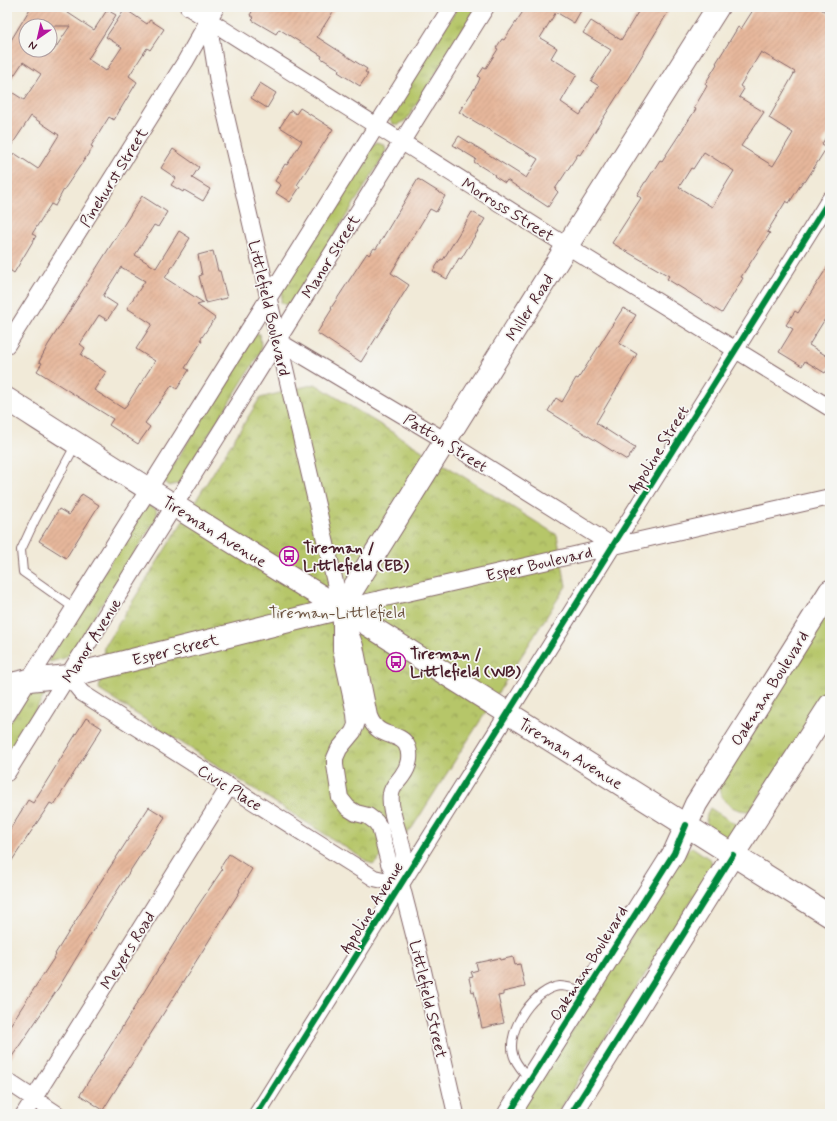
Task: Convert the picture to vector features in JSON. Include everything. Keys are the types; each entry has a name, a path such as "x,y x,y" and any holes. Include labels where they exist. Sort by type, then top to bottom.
{"street":[{"name":"Morross Street","path":"188,7 209,11 377,126 567,246 830,408"},
{"name":"Manor Street","path":"148,489 451,7"},
{"name":"Manor Street","path":"174,506 486,7"},
{"name":"Miller Road","path":"341,608 718,7"},
{"name":"Littlefield Boulevard","path":"209,11 218,82 341,608"},
{"name":"Pinehurst Street","path":"7,345 181,69 209,11"},
{"name":"Appoline Street","path":"508,713 830,199"},
{"name":"Patton Street","path":"278,341 446,441 613,546"},
{"name":"Tireman Avenue","path":"7,400 279,572 341,608 686,824 830,916"},
{"name":"Manor Avenue","path":"7,715 148,489"},
{"name":"Esper Boulevard","path":"341,608 830,497"},
{"name":"Manor Avenue","path":"7,773 174,506"},
{"name":"Oakman Boulevard","path":"509,1114 674,852 696,804 830,591"},
{"name":"Esper Street","path":"7,685 29,680 68,676 341,608"},
{"name":"Littlefield Street","path":"341,608 355,646 371,721 374,726 383,733 403,740 409,752 407,768 392,788 390,795 391,806 404,856 401,884"},
{"name":"Littlefield Street","path":"341,608 341,650 356,725 353,732 339,749 335,758 340,798 348,808 356,813 368,816 376,822 380,828 389,864 401,884 421,962 456,1114"},
{"name":"Civic Place","path":"68,676 82,693 374,878 401,884"},
{"path":"571,1114 733,855 830,706"},
{"name":"Appoline Avenue","path":"257,1114 508,713"},
{"name":"Meyers Road","path":"24,1114 229,787"},
{"path":"7,1081 57,1114"}],"lane":[{"path":"74,608 23,572 21,550 34,520 76,444"},
{"path":"530,1080 516,1062 512,1053 515,1030 521,1017 528,1006 550,989 561,986 585,992"}],"green space":[{"path":"458,7 477,7 407,119 398,125 393,124 390,120 392,111"},
{"path":"377,142 385,146 386,151 382,159 296,296 289,305 283,304 281,302 282,290 371,146"},
{"path":"256,333 260,334 260,353 178,484 169,486 164,480"},
{"name":"Tireman-Littlefield","path":"315,384 557,535 566,586 412,828 373,865 99,690 104,647 260,398"},
{"path":"150,506 156,509 156,519 73,650 65,658 50,662 49,660 144,508"},
{"path":"830,604 830,695 749,811 733,808 722,798 719,787"},
{"path":"49,688 7,756 7,727 28,694 34,690"},
{"path":"710,808 738,826 732,833 724,837 708,826 706,819"},
{"path":"692,847 711,860 712,868 557,1114 519,1114 685,851"}],"building":[{"path":"31,7 59,7 94,30 107,10 116,15 88,59 106,71 122,47 106,37 125,9 147,24 150,20 164,29 150,50 147,48 129,76 137,82 114,120 109,117 91,146 93,147 63,191 55,206 51,204 32,234 36,236 14,273 7,268 7,164 14,153 38,169 59,135 31,116 7,152 7,89 24,100 41,74 23,62 7,86 7,47 18,29 18,58 58,58 58,44 70,26 58,26 58,18 24,18"},
{"path":"255,7 336,7 317,37 367,69 365,72 368,74 360,86 338,72 339,69 321,58 322,56 279,29 276,34 252,20 254,18 250,15"},
{"path":"526,7 583,7 574,23 556,12 540,38 557,48 551,58 577,74 561,102 580,115 599,86 591,81 611,50 583,33 591,21 621,40 641,7 671,7 580,155 578,154 555,189 558,192 548,207 507,180 505,183 494,176 495,175 474,162 476,159 453,145 459,136 526,178 538,159 459,112 478,83 480,78 478,76 484,67 486,68 498,49 496,48 502,39 504,40"},
{"path":"755,7 818,7 830,15 830,130 822,144 827,147 805,182 803,181 789,203 786,201 767,232 770,233 741,277 743,278 722,313 667,279 669,276 612,243 641,198 637,195 645,182 660,160 662,161 696,109 694,108 707,86 705,84 717,64 716,63 738,27 741,29","holes":["761,52 795,72 769,118 793,133 773,166 741,146 764,112 739,97 744,89 740,86","704,152 734,171 712,207 679,187 691,168 693,169"]},
{"path":"260,83 276,93 267,108 251,98"},
{"path":"300,108 333,129 297,185 300,187 290,202 276,193 281,185 275,181 285,164 287,165 302,141 280,127 291,110 296,114"},
{"path":"173,149 199,167 192,178 210,189 203,201 184,190 183,192 171,185 176,178 161,168"},
{"path":"418,179 445,196 436,212 430,209 391,273 409,285 361,362 317,333 332,309 331,308 367,253 369,255 374,248 376,249"},
{"path":"142,196 167,212 158,227 154,225 135,255 156,268 179,231 190,238 165,278 204,303 197,305 215,318 200,340 202,341 185,368 189,370 177,389 172,385 145,423 150,427 138,444 109,425 113,419 37,371 42,363 39,362 48,345","holes":["121,267 145,281 127,308 152,324 136,349 155,361 124,409 94,390 106,372 81,355 85,348 80,344 99,315 107,320 117,305 103,296"]},
{"path":"472,212 485,219 447,279 433,271 441,259 443,260"},
{"path":"213,251 227,298 206,303 199,276 202,275 198,255"},
{"path":"830,263 830,322 825,319 809,345 830,358 830,366 825,373 805,361 802,366 779,352 793,329 786,325 795,311 798,313"},
{"path":"623,308 636,315 619,343 637,354 596,423 635,448 627,460 548,411 556,398 562,402 576,378 578,379"},
{"path":"82,494 99,505 66,558 39,541 59,509 69,515"},
{"path":"86,718 102,728 54,805 50,803 7,868 7,834 28,800 33,803"},
{"path":"149,807 165,817 108,905 59,987 7,1064 7,1030"},
{"path":"229,854 252,869 239,890 240,891 103,1110 80,1095 193,913 222,870 220,868"},
{"path":"513,957 515,965 520,964 525,987 503,992 503,995 498,996 504,1023 482,1028 474,991 472,992 469,978 473,977 471,972 478,970 476,963 499,958 500,960"}],"cycle path":[{"path":"257,1114 830,199"},
{"path":"509,1114 674,853 686,825"},
{"path":"571,1114 733,855"}],"place":[{"name":"Tireman / Littlefield (EB)","path":"289,556"},
{"name":"Tireman / Littlefield (WB)","path":"396,662"}]}
